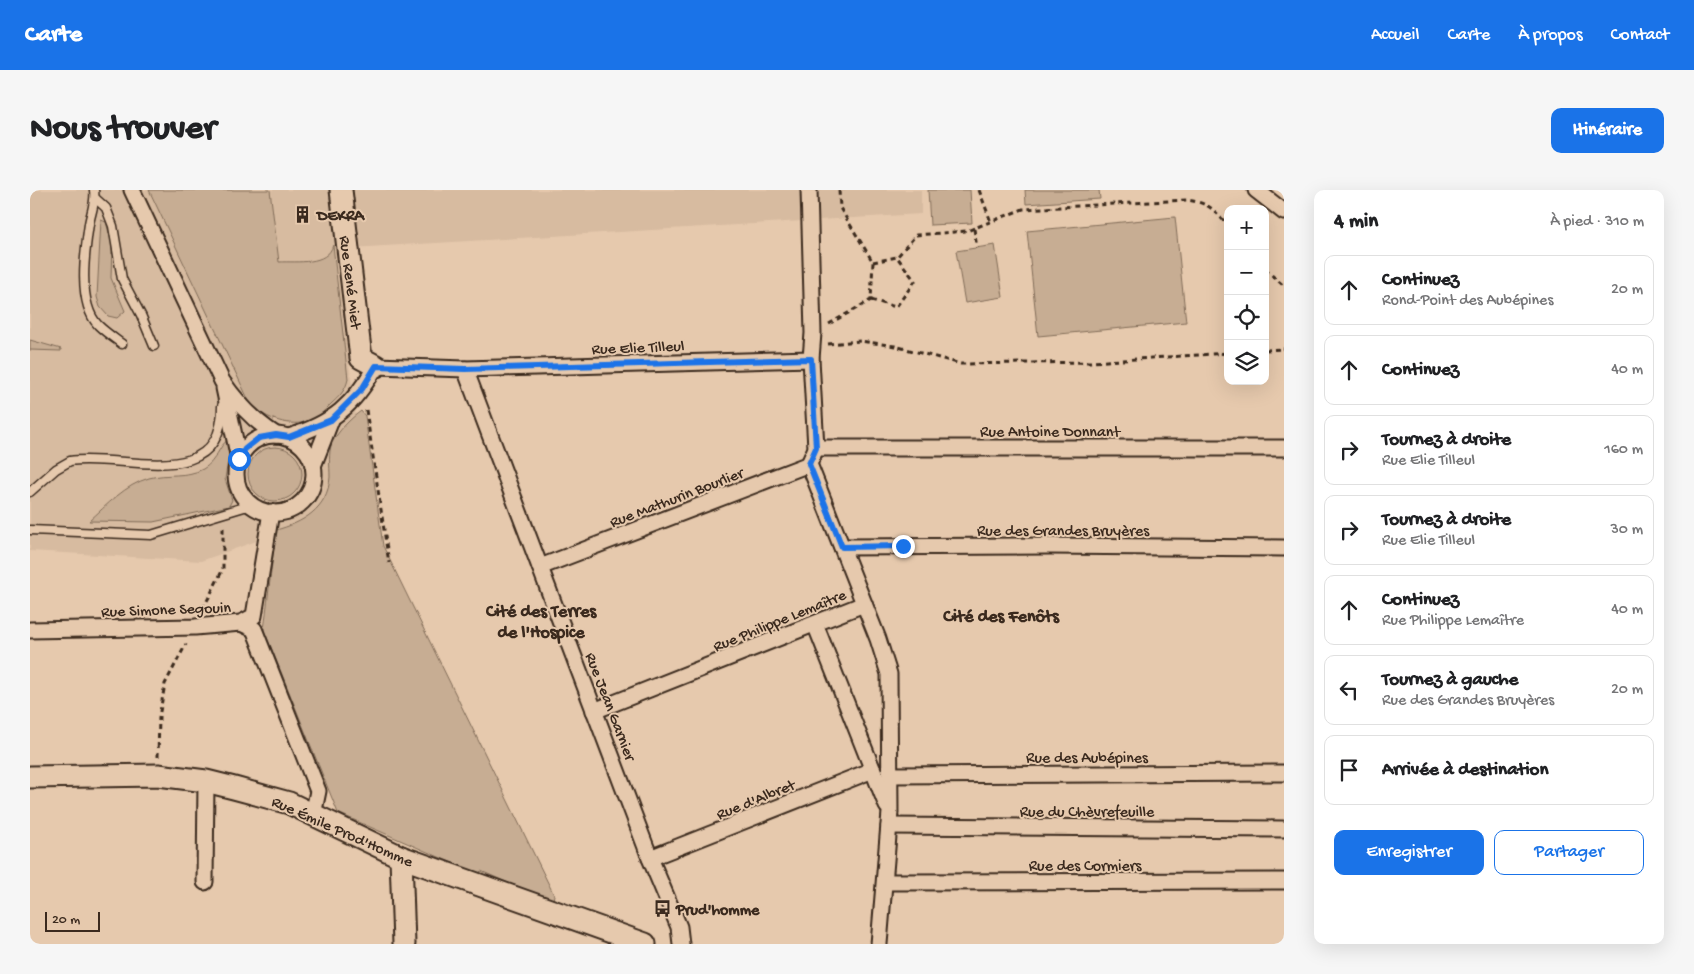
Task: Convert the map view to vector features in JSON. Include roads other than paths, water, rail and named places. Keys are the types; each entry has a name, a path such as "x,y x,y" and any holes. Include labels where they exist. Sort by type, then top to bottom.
{"street":[{"path":"132,190 222,381 244,409 260,424 301,445 308,453 313,466 313,481 305,498 290,510 270,512 252,505 240,491 236,474 239,459 222,381"},
{"name":"Rue René Miet","path":"341,190 362,358 376,366"},
{"path":"809,190 816,448 809,464"},
{"path":"1256,190 1284,212"},
{"name":"Rue Elie Tilleul","path":"376,366 465,369 812,346"},
{"path":"313,466 331,420 362,389 376,366"},
{"name":"Rue Jean Garnier","path":"465,369 650,858 679,927 680,944"},
{"path":"239,459 251,443 259,438 283,436 331,420"},
{"name":"Rue Antoine Donnant","path":"816,448 1284,448"},
{"name":"Rue Mathurin Bourlier","path":"540,567 809,464"},
{"name":"Rue Philippe Lemaître","path":"594,711 864,604 809,464"},
{"path":"241,623 254,616 270,512"},
{"name":"Rue des Grandes Bruyères","path":"842,547 1284,548"},
{"path":"864,604 889,674 891,775 880,944"},
{"name":"Rue Simone Segouin","path":"30,630 195,627 241,623 254,629 318,791 314,815"},
{"path":"815,624 873,770 889,819"},
{"name":"Rue d'Albret","path":"650,858 873,770"},
{"name":"Rue des Aubépines","path":"891,775 1284,773"},
{"name":"Rue Émile Prod'Homme","path":"30,777 158,775 206,781 289,803 401,857 645,944"},
{"path":"205,882 206,781"},
{"name":"Rue du Chèvrefeuille","path":"889,819 1284,828"},
{"path":"401,857 404,944"},
{"name":"Rue des Cormiers","path":"885,882 1284,881"}],"lane":[{"path":"95,194 84,273 86,301 97,324 122,344"},
{"path":"95,194 106,208 113,226 122,279 141,315 154,346"},
{"path":"30,492 56,469 70,461 176,464 196,458 211,444 221,423 222,381"},
{"path":"30,530 151,535 252,505"}],"place":[{"name":"DEKRA","path":"303,214"},
{"name":"Prud'homme","path":"662,908"}],"district":[{"name":"Cité des Fenôts","path":"1001,615"},
{"name":"Cité des Terres de l'Hospice","path":"541,620"}]}
